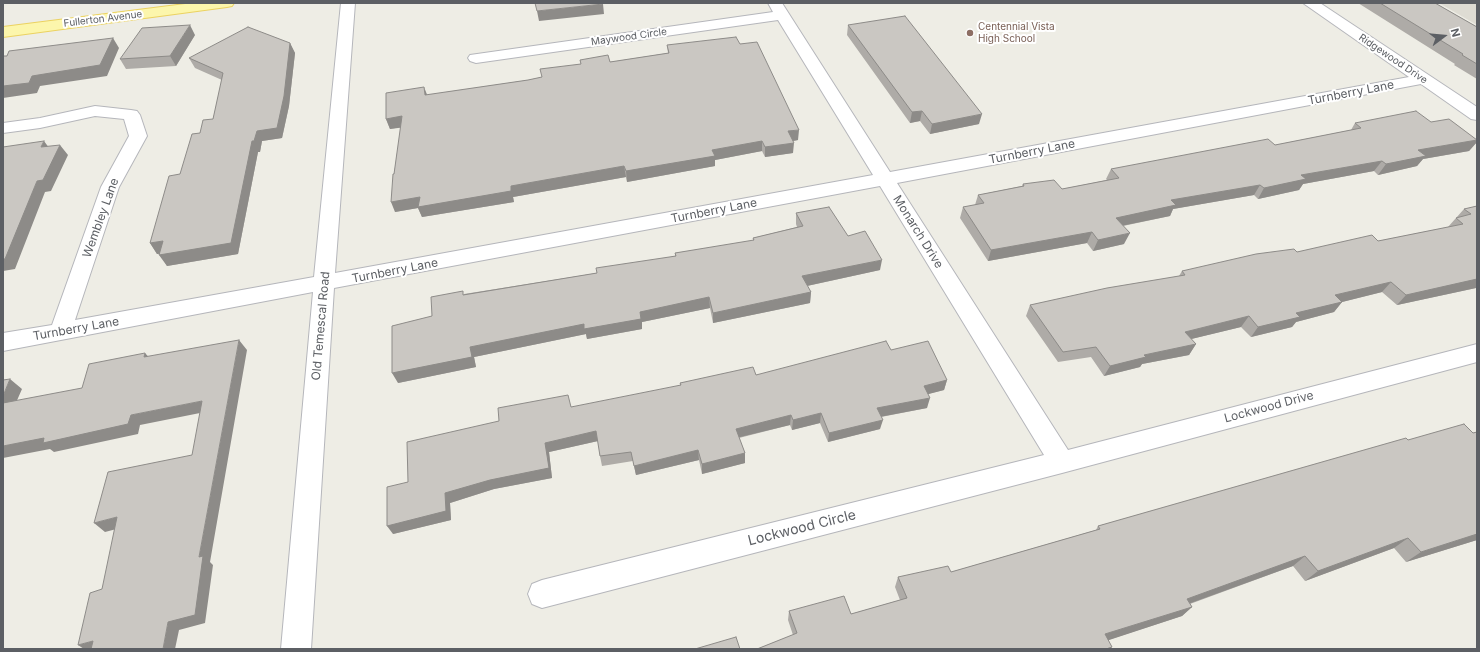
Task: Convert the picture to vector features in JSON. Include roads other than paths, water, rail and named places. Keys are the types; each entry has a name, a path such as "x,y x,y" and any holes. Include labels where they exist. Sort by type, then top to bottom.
{"main road":[{"name":"Fullerton Avenue","path":"3,32 226,3"}],"street":[{"name":"Old Temescal Road","path":"296,649 324,284 348,3"},
{"name":"Ridgewood Drive","path":"1310,3 1477,115"},
{"name":"Maywood Circle","path":"476,58 779,9"},
{"name":"Monarch Drive","path":"779,9 1062,462"},
{"name":"Turnberry Lane","path":"3,342 324,284 1424,79"},
{"name":"Wembley Lane","path":"3,128 40,123 95,112 131,115 138,136 110,187 60,332"},
{"name":"Lockwood Drive","path":"1062,462 1477,353"},
{"name":"Lockwood Circle","path":"542,594 1062,462"}],"place":[{"name":"Centennial Vista High School","path":"970,33"}]}
